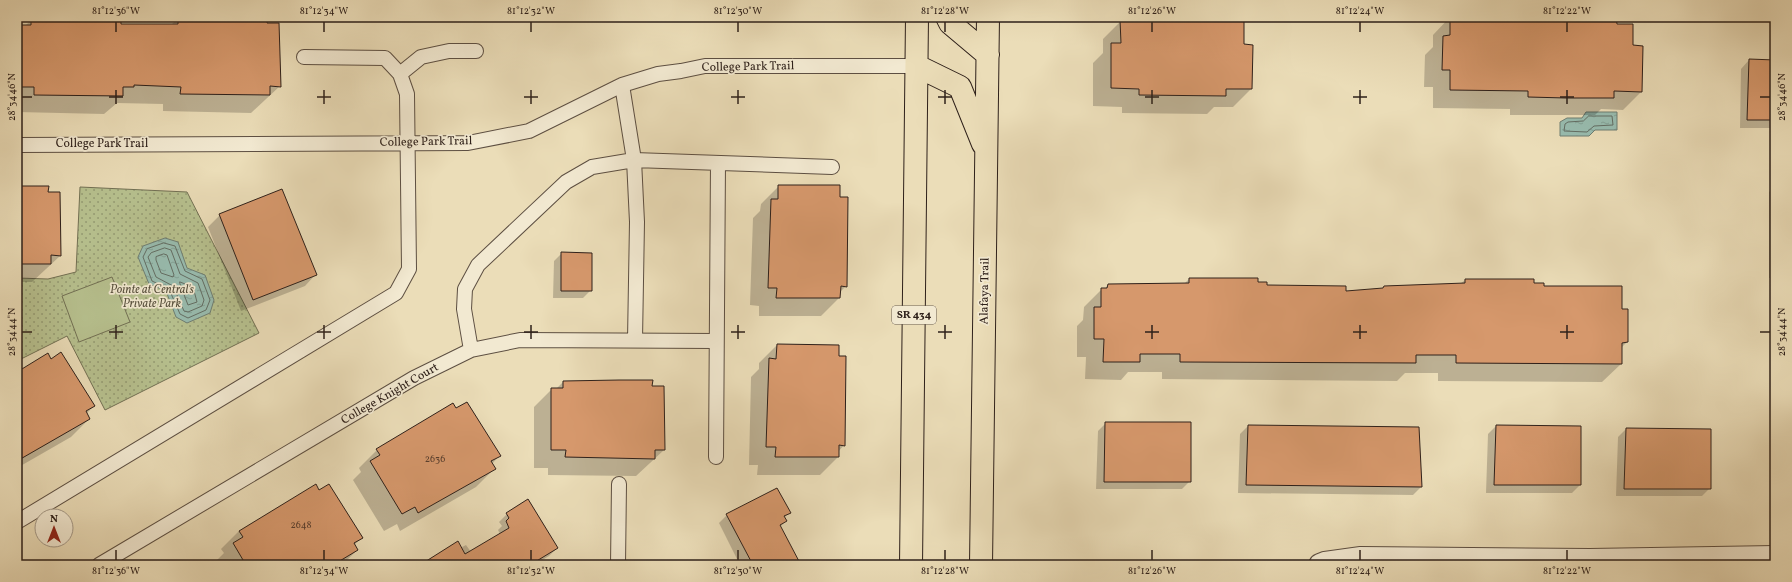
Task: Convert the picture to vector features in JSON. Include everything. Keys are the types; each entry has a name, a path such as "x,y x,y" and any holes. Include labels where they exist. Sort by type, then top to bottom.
{"main road":[{"name":"SR 434","path":"911,565 917,17"},
{"path":"947,17 950,23 988,55"},
{"name":"Alafaya Trail","path":"981,565 988,17"},
{"path":"917,66 960,86 986,152"}],"street":[{"path":"1320,565 1361,558 1590,562 1775,557"}],"lane":[{"path":"400,74 421,56 449,51 476,51"},
{"path":"17,522 396,293 409,269 409,143 407,94 400,74 385,58 304,57"},
{"name":"College Park Trail","path":"17,145 468,143 528,131 622,85 658,74 705,66 917,66"},
{"path":"622,85 634,160 637,222 635,340"},
{"path":"471,350 464,309 465,289 478,265 566,182 592,167 634,160 832,167"},
{"path":"716,457 718,163"},
{"name":"College Knight Court","path":"99,565 414,378 471,350 520,340 716,341"},
{"path":"618,565 619,484"}],"green space":[{"name":"Pointe at Central's Private Park","path":"80,187 187,192 259,333 105,410 67,336 17,361 17,278 48,279 76,272"},
{"path":"112,277 130,322 79,342 62,296"}],"water":[{"path":"1586,112 1617,112 1617,130 1595,130 1589,136 1560,136 1560,122 1567,118 1582,118"},
{"path":"165,238 178,242 187,268 205,275 214,300 210,313 187,323 176,317 166,291 149,284 138,257 143,246"}],"building":[{"path":"121,17 121,24 178,24 178,17 268,17 267,23 279,23 281,87 270,86 270,95 180,94 181,87 134,85 134,87 123,87 123,96 34,95 34,87 20,87 20,25 31,25 31,18"},
{"path":"1138,17 1227,17 1227,21 1244,21 1244,44 1253,45 1252,89 1226,89 1226,96 1139,95 1139,89 1111,88 1111,43 1121,43 1120,20 1138,20"},
{"path":"1450,17 1616,17 1617,24 1633,24 1633,45 1643,46 1642,92 1614,91 1614,98 1566,98 1528,97 1528,91 1450,90 1450,70 1442,70 1443,36 1450,35"},
{"path":"1749,59 1775,60 1775,120 1747,120"},
{"path":"778,185 840,185 840,197 848,197 847,287 841,286 840,298 776,298 777,288 768,288 771,199 778,199"},
{"path":"19,186 49,186 48,192 60,192 61,256 51,255 51,264 17,264 17,192 19,192"},
{"path":"282,189 317,275 253,300 219,214"},
{"path":"561,252 592,253 592,291 561,291"},
{"path":"1189,278 1258,278 1258,282 1267,282 1267,285 1346,286 1346,291 1383,288 1384,286 1465,283 1465,279 1534,279 1534,283 1544,283 1544,286 1622,286 1622,309 1628,309 1628,342 1622,343 1622,364 1456,363 1456,355 1416,355 1416,363 1180,362 1180,354 1140,354 1140,362 1103,362 1104,339 1094,339 1094,307 1101,307 1101,288 1107,288 1108,284 1189,283"},
{"path":"777,344 839,345 839,356 846,356 845,446 839,445 839,457 775,457 776,447 766,447 769,358 776,359"},
{"path":"61,352 95,406 86,411 90,419 17,461 17,372 48,353 51,359"},
{"path":"653,380 652,386 664,386 665,450 655,450 655,459 565,457 566,450 551,450 551,388 563,388 563,381"},
{"path":"467,402 501,456 491,461 496,469 418,513 415,507 402,514 370,461 380,455 376,449 453,403 456,408"},
{"path":"1105,422 1191,422 1191,482 1104,482"},
{"path":"1248,425 1419,427 1422,487 1246,485"},
{"path":"1496,425 1581,426 1581,485 1494,485"},
{"path":"1626,428 1711,429 1711,489 1624,489"},
{"path":"316,484 319,490 329,484 363,538 354,543 358,550 333,565 246,565 233,543 243,537 239,531"},
{"path":"777,488 791,513 784,516 787,521 780,525 801,565 753,565 726,514"},
{"path":"528,499 558,548 530,565 420,565 458,541 465,554 509,528 506,521 509,518 506,513"}]}
